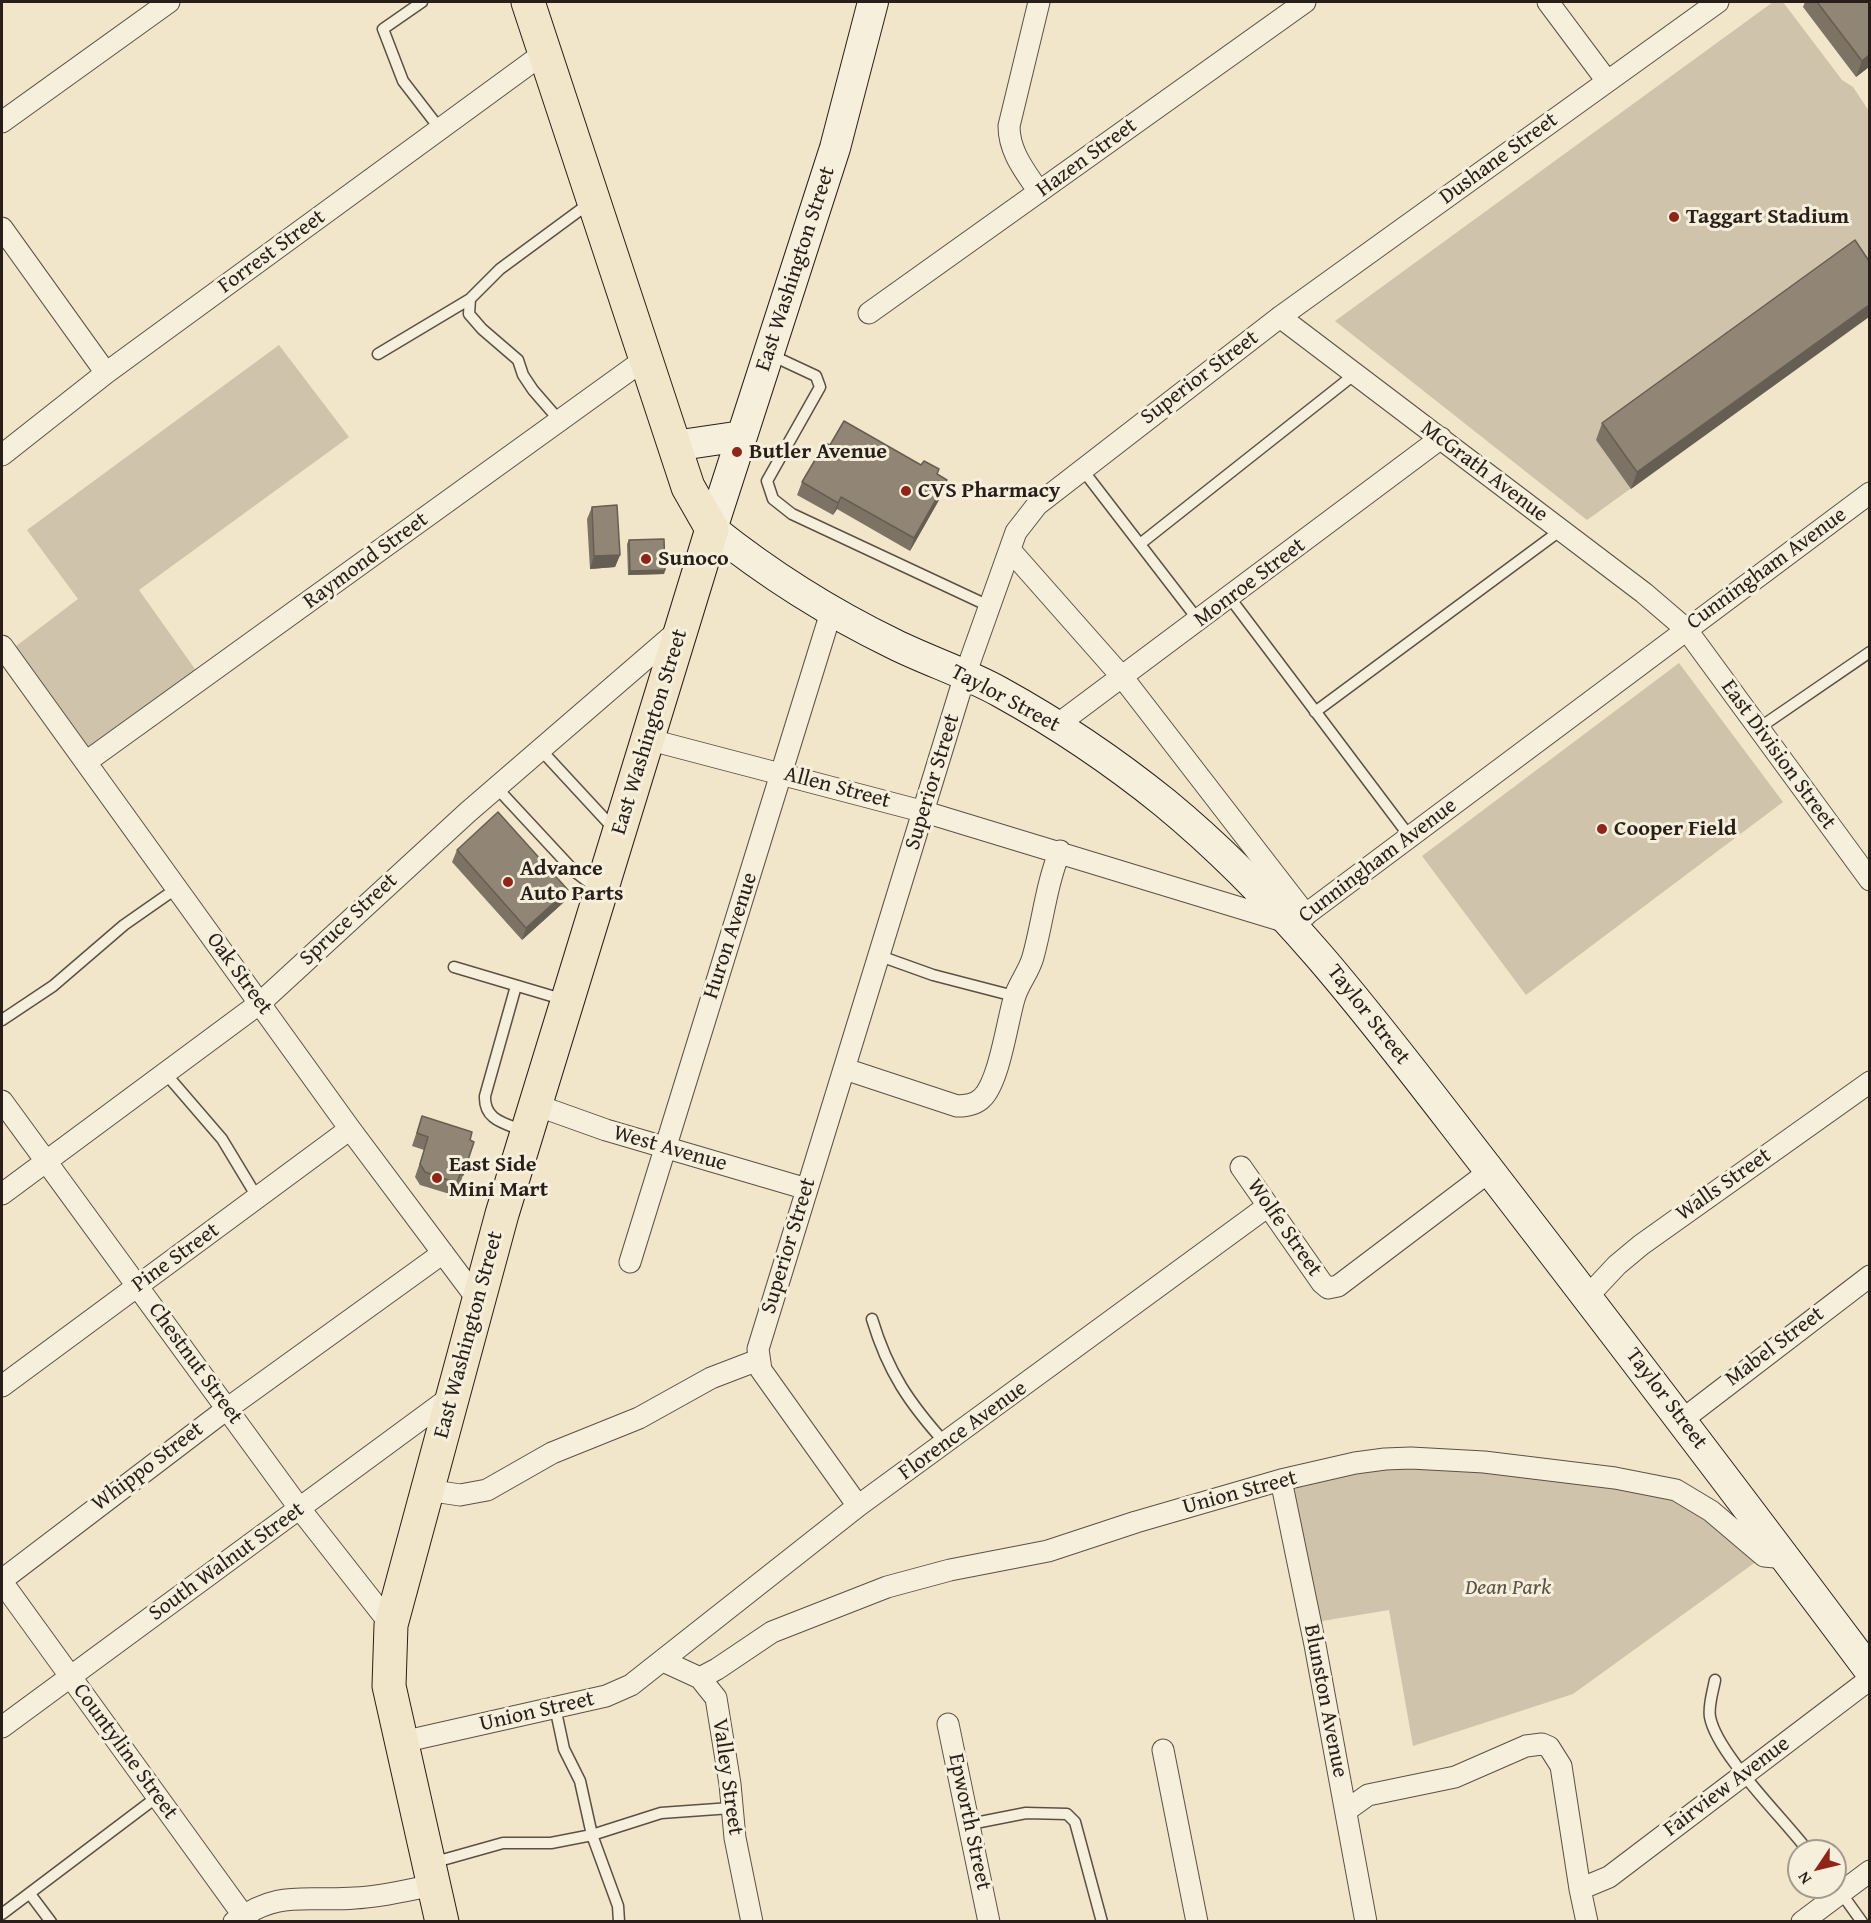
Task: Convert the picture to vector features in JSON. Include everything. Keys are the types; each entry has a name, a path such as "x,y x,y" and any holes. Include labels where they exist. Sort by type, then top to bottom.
{"main road":[{"path":"528,2 688,487 712,529"},
{"name":"East Washington Street","path":"442,1922 389,1686 392,1625 478,1300 531,1119 712,529 834,148 873,2"},
{"path":"675,446 742,436"},
{"name":"Taylor Street","path":"712,529 750,560 893,644 965,675 1057,725 1162,801 1300,920 1337,975 1682,1420 1869,1671"}],"street":[{"path":"2,122 169,2"},
{"path":"1039,192 1014,153 1009,137 1009,126 1040,2"},
{"name":"Hazen Street","path":"870,313 1305,2"},
{"path":"1548,2 1607,81"},
{"name":"Dushane Street","path":"1280,317 1718,2"},
{"name":"Forrest Street","path":"2,455 106,373 544,53"},
{"path":"2,228 106,373"},
{"name":"McGrath Avenue","path":"1280,317 1644,593 1686,629"},
{"name":"Superior Street","path":"758,1360 758,1349 925,812 965,675 1010,550 1026,518 1082,469 1280,317"},
{"name":"Raymond Street","path":"86,762 645,359"},
{"name":"Monroe Street","path":"1057,725 1200,621 1441,438"},
{"name":"Cunningham Avenue","path":"1060,851 1300,920 1686,629 1866,504"},
{"name":"Taylor Street","path":"1010,550 1123,678 1300,920"},
{"name":"Huron Avenue","path":"630,1262 832,609"},
{"name":"Spruce Street","path":"2,1194 260,1003 496,787 682,628"},
{"name":"East Division Street","path":"1686,629 1869,880"},
{"name":"Oak Street","path":"2,646 350,1129 478,1300"},
{"name":"Allen Street","path":"647,739 783,773 1060,851"},
{"path":"845,1069 957,1106 969,1106 981,1100 989,1090 1008,1027 1014,996 1032,960 1047,885 1060,851"},
{"name":"Walls Street","path":"1587,1297 1617,1265 1641,1245 1869,1082"},
{"name":"Chestnut Street","path":"2,1101 300,1509 392,1625"},
{"name":"West Avenue","path":"531,1119 667,1148 807,1189"},
{"name":"Pine Street","path":"2,1386 350,1129"},
{"name":"Wolfe Street","path":"1240,1167 1322,1283 1328,1288 1338,1286 1490,1172"},
{"name":"Florence Avenue","path":"663,1661 728,1606 858,1506 946,1444 1268,1206"},
{"name":"Whippo Street","path":"2,1581 228,1408 443,1253"},
{"name":"Mabel Street","path":"1682,1420 1869,1276"},
{"path":"427,1490 452,1495 472,1494 500,1484 552,1453 639,1418 711,1378 758,1360 761,1370 858,1506"},
{"name":"South Walnut Street","path":"2,1726 452,1396"},
{"name":"Union Street","path":"700,1678 717,1670 772,1632 887,1587 950,1570 1048,1551 1136,1522 1281,1480 1355,1463 1411,1458 1484,1462 1615,1478 1676,1490 1711,1510 1764,1556 1786,1558"},
{"name":"Blunston Avenue","path":"1281,1480 1347,1810 1366,1922"},
{"name":"Countyline Street","path":"2,1581 242,1919"},
{"path":"663,1661 700,1678"},
{"name":"Union Street","path":"402,1742 606,1696 630,1685 663,1661"},
{"name":"Valley Street","path":"700,1678 716,1698 718,1707 731,1808 752,1922"},
{"name":"Fairview Avenue","path":"1580,1888 1609,1877 1869,1679"},
{"name":"Epworth Street","path":"948,1724 989,1922"},
{"path":"1347,1810 1368,1795 1455,1777 1526,1746 1542,1744 1549,1747 1560,1766 1587,1922"},
{"path":"1163,1750 1197,1922"},
{"path":"1847,1884 1869,1871"},
{"path":"242,1919 282,1898 352,1899 430,1873"},
{"path":"1802,1922 1827,1899"}],"lane":[{"path":"422,2 383,29 404,81 440,129"},
{"path":"378,354 470,299 500,269 593,200"},
{"path":"470,299 469,314 482,329 518,360 523,375 532,390 559,420"},
{"path":"769,354 816,376 820,387 767,481 773,499 792,514 991,607"},
{"path":"1140,543 1355,374"},
{"path":"1082,469 1200,621"},
{"path":"1315,712 1561,530"},
{"path":"1230,598 1410,837"},
{"path":"1759,728 1869,652"},
{"path":"540,749 618,834"},
{"path":"496,787 574,871 601,891"},
{"path":"2,1020 53,986 124,924 177,888"},
{"path":"880,956 933,975 1014,996"},
{"path":"454,967 568,1001"},
{"path":"516,986 485,1096 484,1108 490,1117 531,1119"},
{"path":"166,1074 222,1139 257,1197"},
{"path":"872,1319 891,1372 918,1413 946,1444"},
{"path":"1715,1680 1709,1714 1714,1732 1744,1774 1798,1839"},
{"path":"555,1707 564,1749 580,1781 592,1835 618,1906 619,1922"},
{"path":"4,1922 2,1916 157,1797"},
{"path":"430,1873 446,1859 503,1843 551,1843 592,1835 661,1813 731,1808"},
{"path":"970,1824 1026,1813 1066,1814 1075,1822 1102,1922"},
{"path":"30,1894 51,1922"},
{"path":"1845,1899 1862,1922"}],"green space":[{"name":"Taggart Stadium","path":"1773,2 1783,2 1842,80 1853,87 1869,111 1869,317 1587,520 1335,321"},
{"path":"279,345 349,437 139,590 202,679 86,762 7,653 78,599 27,530"},
{"name":"Cooper Field","path":"1679,663 1783,802 1526,995 1422,856"},
{"name":"Dean Park","path":"1385,1459 1663,1487 1764,1556 1573,1694 1413,1746 1389,1610 1310,1623 1281,1480"}],"building":[{"path":"1817,2 1869,2 1869,55 1862,61"},
{"path":"1855,240 1869,261 1869,305 1637,472 1602,423"},
{"name":"CVS Pharmacy","path":"844,421 921,465 924,461 939,469 937,474 947,480 914,538 841,497 838,503 802,482 825,443 830,445"},
{"path":"617,505 620,555 594,556 592,507"},
{"name":"Sunoco","path":"664,539 665,570 630,571 629,540"},
{"name":"Advance Auto Parts","path":"498,812 568,890 526,928 457,850"},
{"path":"422,1116 472,1132 470,1140 474,1142 463,1175 460,1174 457,1183 425,1172 420,1164 428,1137 417,1133"}],"place":[{"name":"Taggart Stadium","path":"1674,217"},
{"name":"Butler Avenue","path":"737,452"},
{"name":"CVS Pharmacy","path":"906,491"},
{"name":"Sunoco","path":"646,559"},
{"name":"Cooper Field","path":"1602,829"},
{"name":"Advance Auto Parts","path":"508,882"},
{"name":"East Side Mini Mart","path":"437,1178"}]}
